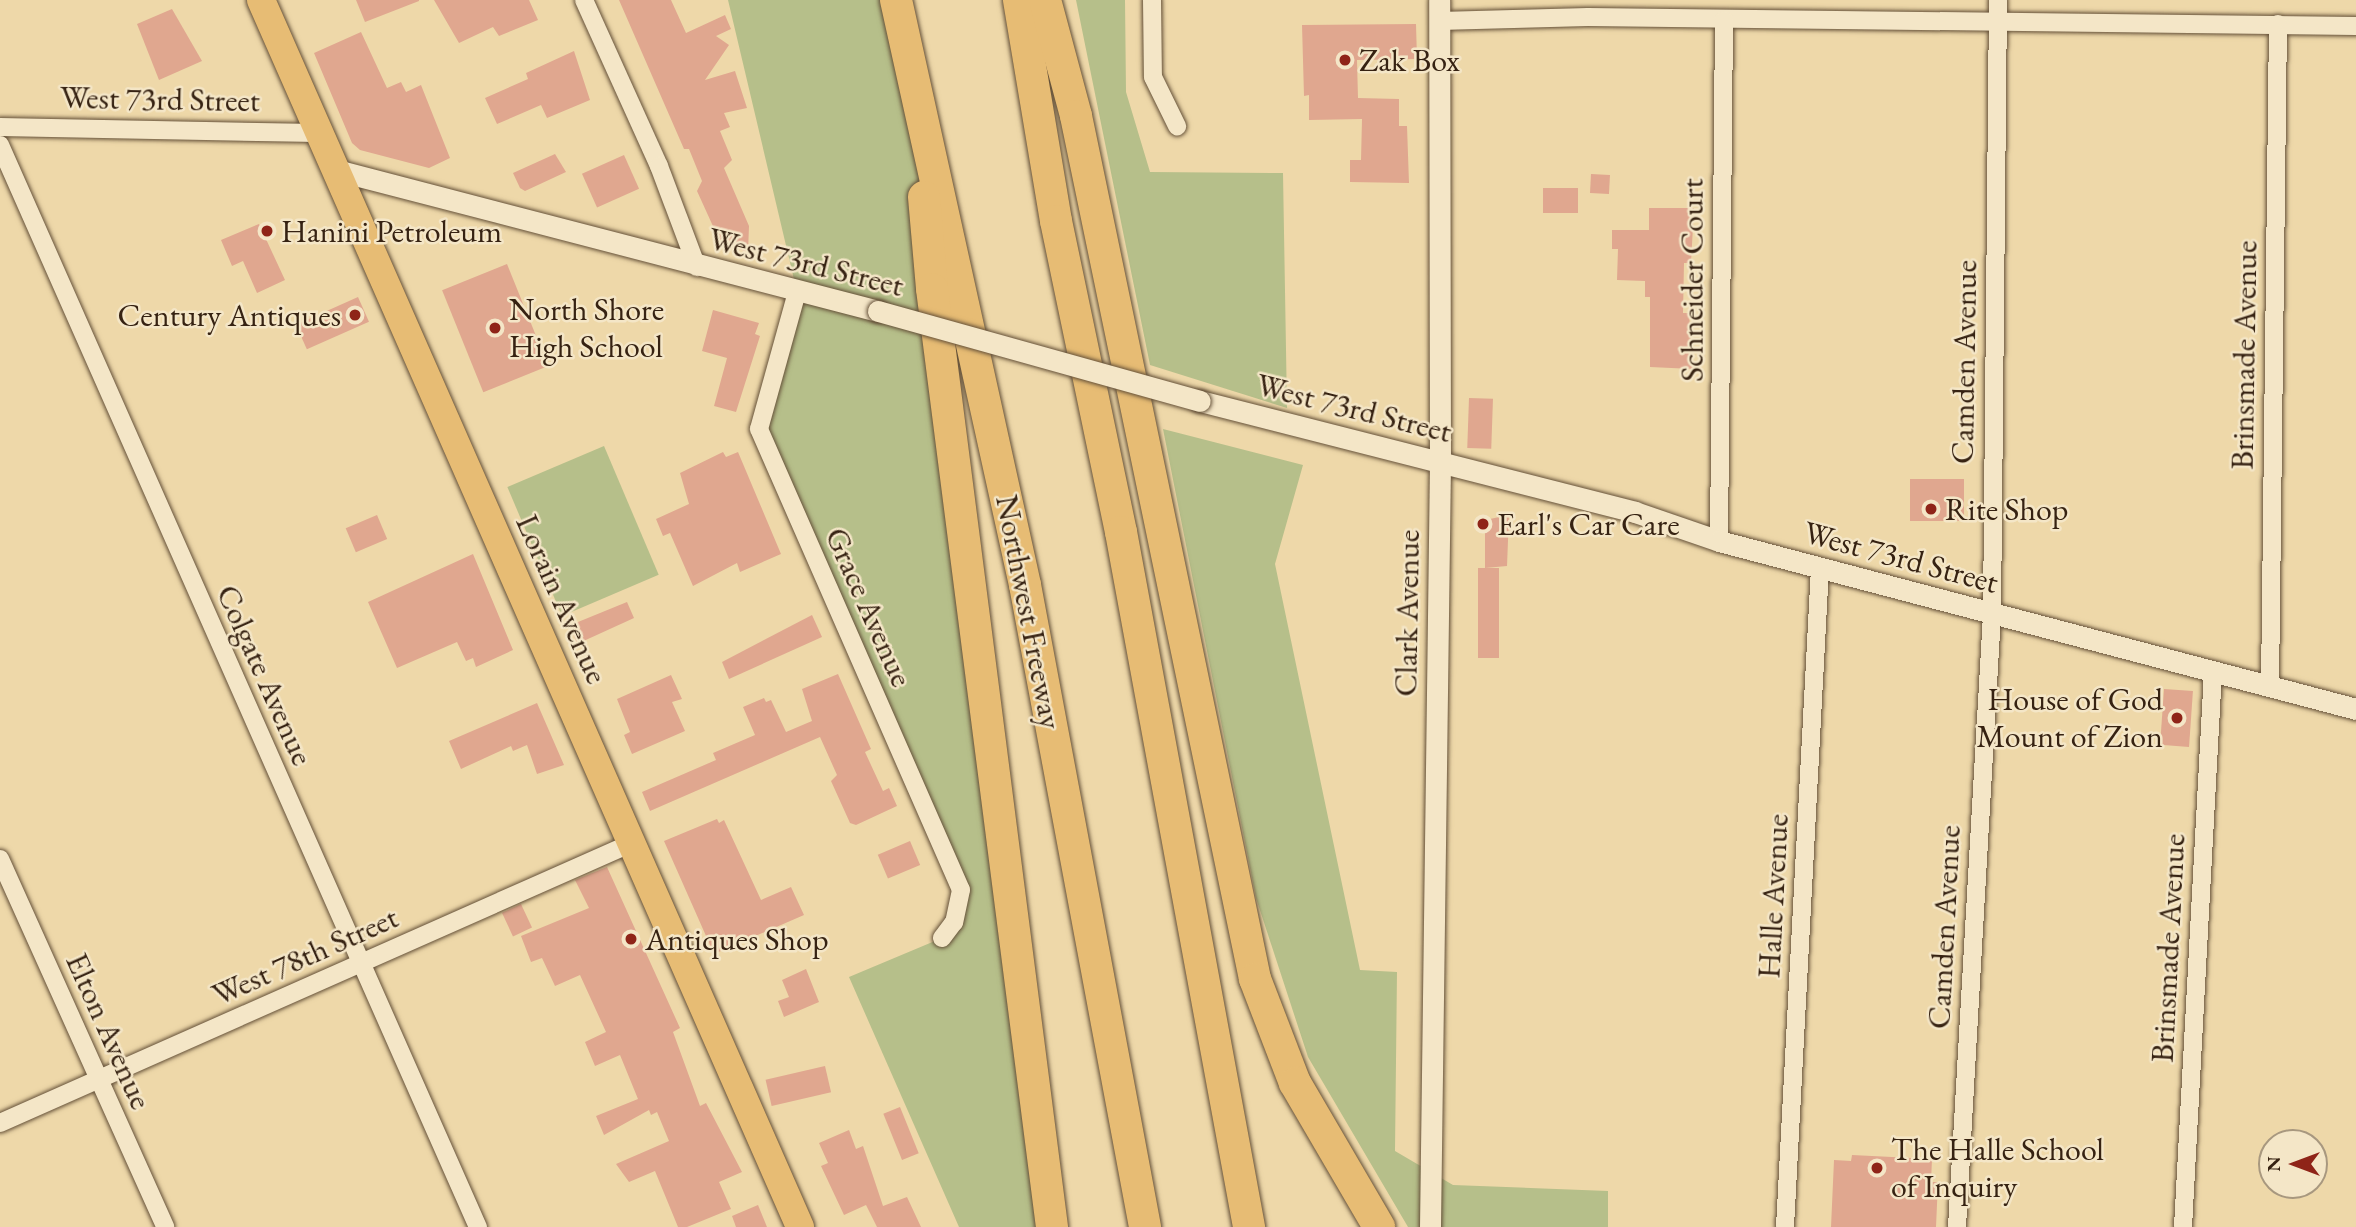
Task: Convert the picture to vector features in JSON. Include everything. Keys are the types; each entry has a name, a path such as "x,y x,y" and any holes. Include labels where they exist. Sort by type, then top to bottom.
{"highway":[{"name":"Northwest Freeway","path":"896,0 914,71 1026,585 1144,1227"},
{"path":"1019,0 1056,221 1123,546 1249,1227"},
{"path":"1045,0 1076,116 1248,954 1295,1083 1379,1227"},
{"path":"914,71 932,289 1052,1227"}],"main road":[{"name":"Lorain Avenue","path":"261,0 318,134 634,842 800,1227"}],"street":[{"path":"584,0 659,166 696,267"},
{"path":"1152,0 1153,78 1177,127"},
{"name":"Camden Avenue","path":"1957,1227 1992,614 1998,0"},
{"path":"1439,10 1724,20 2356,26"},
{"name":"Clark Avenue","path":"1430,1227 1440,462 1439,10"},
{"name":"Schneider Court","path":"1719,541 1724,20"},
{"name":"Brinsmade Avenue","path":"2270,686 2278,24"},
{"name":"West 73rd Street","path":"0,127 318,134"},
{"name":"Colgate Avenue","path":"0,145 478,1227"},
{"name":"West 73rd Street","path":"336,170 696,267 877,311 1200,401 1634,512 1719,541 2356,709"},
{"name":"Grace Avenue","path":"797,292 760,429 961,890 954,922 942,938"},
{"name":"Halle Avenue","path":"1785,1227 1820,567"},
{"name":"Brinsmade Avenue","path":"2183,1227 2213,672"},
{"name":"West 78th Street","path":"0,1123 634,842"},
{"name":"Elton Avenue","path":"0,859 165,1227"}],"green space":[{"path":"728,0 896,0 913,70 1052,1227 959,1227 849,977 942,938 961,890 759,429 797,292"},
{"path":"1076,0 1125,0 1126,92 1150,172 1283,173 1287,408 1150,365"},
{"path":"1163,429 1303,465 1275,564 1360,970 1397,972 1395,1151 1453,1185 1608,1191 1608,1227 1408,1227 1308,1057 1256,898"},
{"path":"604,446 659,575 562,616 507,487"}],"building":[{"path":"356,0 419,0 419,1 365,22"},
{"path":"434,0 529,0 538,20 499,36 493,27 459,43"},
{"path":"619,0 671,0 686,33 725,15 731,29 716,36 729,45 705,80 735,71 747,108 724,113 730,127 720,131 732,160 724,168 749,226 748,252 724,245 717,235 697,191 702,181 689,149 684,149"},
{"path":"172,9 202,61 159,80 137,24"},
{"path":"1416,24 1417,59 1357,60 1358,98 1399,99 1399,126 1407,126 1409,183 1350,182 1350,160 1361,160 1362,119 1309,120 1309,95 1304,96 1302,25"},
{"path":"361,32 387,88 401,82 406,92 421,85 450,158 429,168 360,150 352,143 314,53"},
{"path":"574,51 590,100 547,118 541,105 497,124 485,98 528,79 526,73"},
{"path":"555,154 566,172 525,191 520,188 513,173"},
{"path":"624,155 639,189 597,208 582,174"},
{"path":"1591,174 1610,175 1609,194 1590,193"},
{"path":"1543,188 1578,188 1578,213 1543,213"},
{"path":"1649,208 1694,208 1691,263 1684,263 1683,313 1689,313 1693,369 1650,367 1650,297 1645,297 1645,281 1617,280 1618,249 1612,249 1612,230 1649,230"},
{"path":"259,224 285,280 257,293 243,261 232,266 221,240"},
{"name":"North Shore High School","path":"507,264 548,366 483,392 442,290"},
{"path":"358,297 369,322 307,349 296,325"},
{"path":"713,310 759,323 755,334 760,336 736,412 714,406 727,358 702,351"},
{"path":"1469,398 1493,399 1491,449 1467,448"},
{"path":"723,452 726,457 738,452 781,554 740,572 737,563 693,586 670,533 663,536 656,519 689,504 680,473"},
{"path":"1910,479 1964,479 1964,521 1910,521"},
{"path":"377,515 387,539 356,552 346,528"},
{"path":"1509,515 1507,566 1485,568 1485,520"},
{"path":"473,554 513,650 476,667 473,658 466,661 457,642 397,668 368,602"},
{"path":"1478,568 1499,568 1499,658 1478,658"},
{"path":"627,602 634,618 577,644 571,629 578,622"},
{"path":"812,615 822,637 729,679 722,662"},
{"path":"838,674 871,749 865,752 883,791 889,788 897,806 856,825 850,823 831,781 837,775 820,737 650,811 642,792 716,760 713,753 755,735 743,707 764,698 766,702 771,700 786,732 812,721 802,689"},
{"path":"671,675 682,699 672,702 685,731 632,754 624,735 630,732 617,699"},
{"name":"House of God Mount of Zion","path":"2164,689 2193,691 2189,747 2160,745"},
{"path":"537,703 564,765 537,774 527,745 513,751 511,746 461,769 449,741"},
{"path":"717,819 719,823 724,820 761,900 791,887 804,915 714,954 664,841"},
{"path":"910,841 920,865 888,879 878,855"},
{"path":"607,867 680,1028 673,1032 700,1106 706,1103 742,1172 719,1182 731,1209 687,1227 678,1227 655,1171 629,1182 616,1164 669,1141 657,1112 651,1115 649,1110 604,1135 596,1116 638,1099 620,1055 595,1066 585,1042 606,1032 580,975 555,986 542,958 531,962 521,936 589,908 575,880"},
{"path":"521,904 532,928 513,936 502,913"},
{"path":"806,969 819,1002 784,1017 778,1001 789,997 782,980"},
{"path":"825,1066 831,1092 772,1106 766,1080"},
{"path":"900,1107 919,1153 902,1160 883,1114"},
{"path":"849,1130 856,1149 863,1146 883,1206 907,1197 921,1227 877,1227 866,1205 844,1215 821,1166 828,1163 819,1143"},
{"path":"1852,1155 1932,1159 1931,1182 1938,1182 1936,1227 1831,1227 1834,1160 1851,1161"},
{"path":"758,1205 767,1227 736,1227 732,1216"}],"place":[{"name":"Zak Box","path":"1345,60"},
{"name":"Hanini Petroleum","path":"267,231"},
{"name":"Century Antiques","path":"355,315"},
{"name":"North Shore High School","path":"495,328"},
{"name":"Rite Shop","path":"1931,509"},
{"name":"Earl's Car Care","path":"1483,524"},
{"name":"House of God Mount of Zion","path":"2177,718"},
{"name":"Antiques Shop","path":"631,939"},
{"name":"The Halle School of Inquiry","path":"1877,1168"}]}
